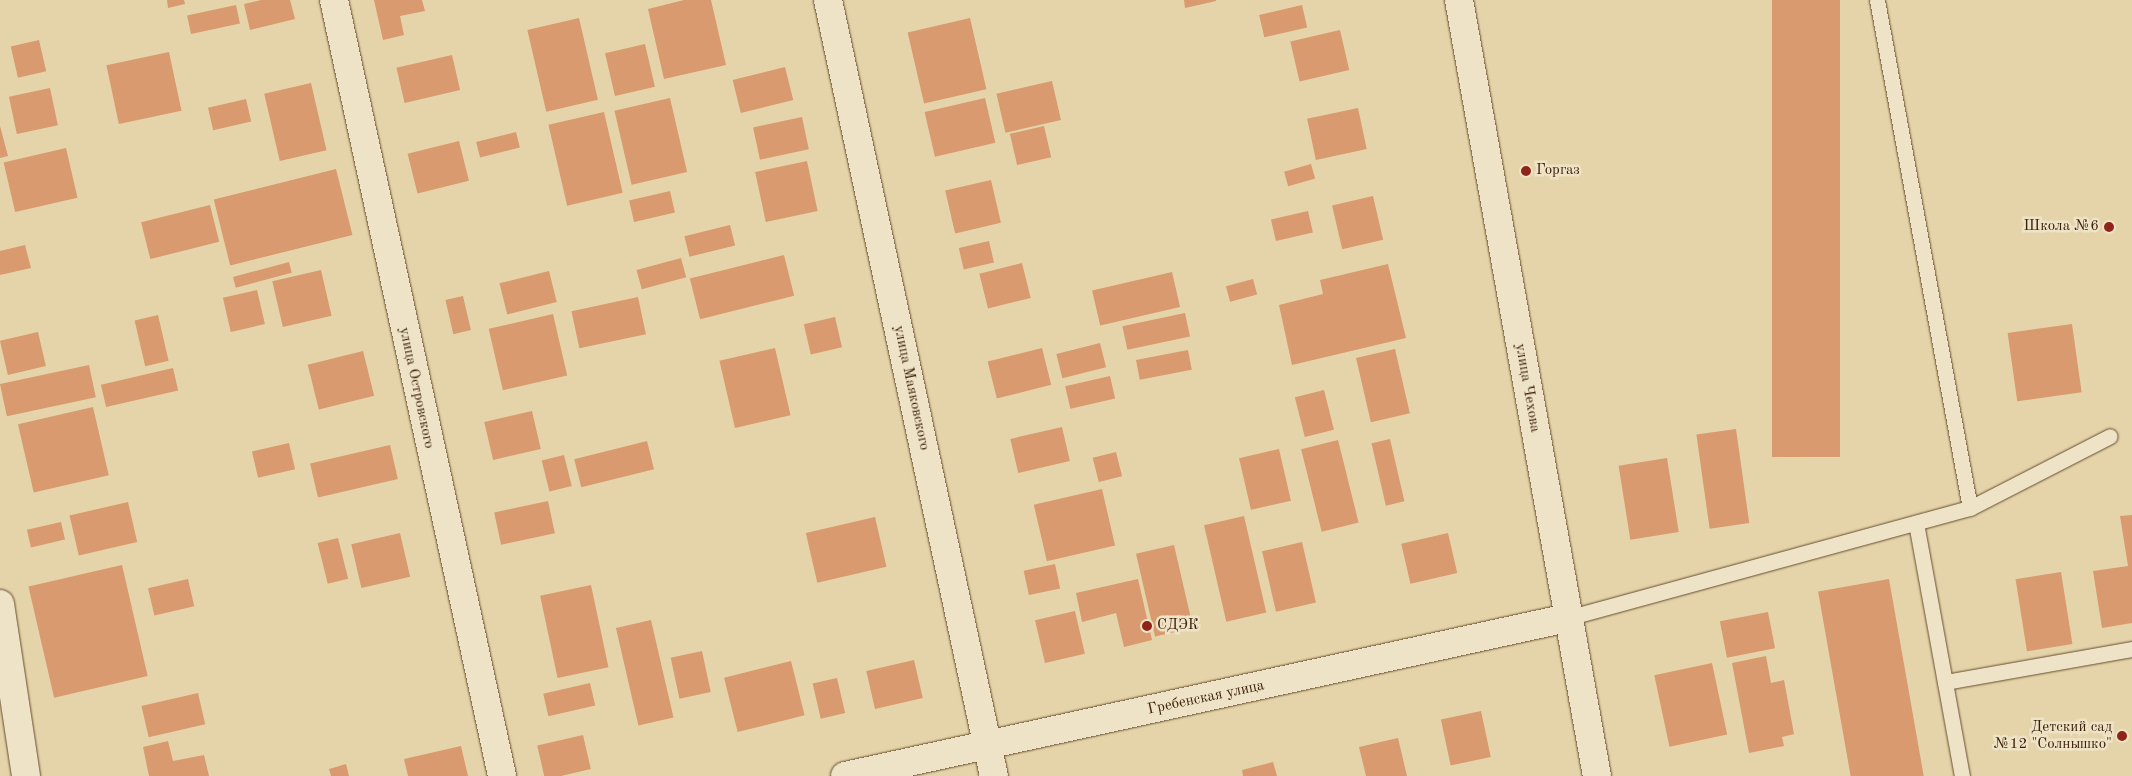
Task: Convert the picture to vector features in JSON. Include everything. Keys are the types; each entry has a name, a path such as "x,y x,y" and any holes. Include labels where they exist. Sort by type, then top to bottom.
{"street":[{"name":"улица Островского","path":"334,0 502,776"},
{"name":"улица Маяковского","path":"828,0 994,776"},
{"name":"улица Чехова","path":"1459,0 1567,618 1597,776"},
{"path":"0,604 26,776"},
{"name":"Гребенская улица","path":"845,776 1567,618"}],"lane":[{"path":"1877,0 1970,508"},
{"path":"1567,618 1970,508 2110,436"},
{"path":"1916,523 1962,776"},
{"path":"1945,682 2132,649"}],"building":[{"path":"167,0 184,0 185,4 168,8"},
{"path":"261,0 290,0 295,19 250,30 244,4"},
{"path":"374,0 422,0 425,11 400,16 404,35 383,40"},
{"path":"684,0 711,0 726,65 664,79 648,9"},
{"path":"1184,0 1216,0 1216,1 1185,8"},
{"path":"1772,0 1840,0 1840,457 1772,457"},
{"path":"236,5 240,24 191,34 187,15"},
{"path":"1302,5 1307,27 1264,37 1259,15"},
{"path":"579,18 598,100 546,112 527,30"},
{"path":"970,18 986,89 924,104 908,32"},
{"path":"1340,30 1349,70 1300,81 1290,41"},
{"path":"39,40 46,71 18,78 11,47"},
{"path":"645,44 655,87 615,96 605,53"},
{"path":"169,52 181,111 119,124 106,65"},
{"path":"452,55 460,90 405,103 396,68"},
{"path":"785,67 793,100 741,113 733,80"},
{"path":"1052,81 1061,120 1005,133 996,94"},
{"path":"311,83 327,150 280,161 264,94"},
{"path":"50,88 58,125 17,134 9,97"},
{"path":"670,98 687,172 632,185 614,111"},
{"path":"985,98 995,143 935,157 925,112"},
{"path":"246,99 251,121 213,130 208,108"},
{"path":"1358,108 1367,149 1316,160 1307,119"},
{"path":"604,112 623,193 567,206 548,125"},
{"path":"802,117 809,149 760,160 753,127"},
{"path":"0,126 8,156 0,158"},
{"path":"1044,126 1051,157 1017,165 1010,134"},
{"path":"516,132 520,148 480,157 476,142"},
{"path":"459,141 469,181 417,194 408,154"},
{"path":"66,148 77,198 15,212 4,162"},
{"path":"807,161 818,211 766,222 755,172"},
{"path":"1311,164 1315,178 1288,186 1284,172"},
{"path":"336,169 352,235 230,265 214,199"},
{"path":"991,180 1001,223 955,233 945,191"},
{"path":"670,191 675,212 634,222 629,200"},
{"path":"1373,196 1383,240 1342,249 1332,205"},
{"path":"210,205 219,242 150,259 141,222"},
{"path":"1308,211 1313,232 1276,241 1271,220"},
{"path":"730,225 735,245 689,257 684,236"},
{"path":"989,241 994,262 964,269 959,248"},
{"path":"25,245 31,268 0,275 0,251"},
{"path":"784,255 794,296 700,319 690,278"},
{"path":"681,258 686,277 642,289 637,270"},
{"path":"289,262 292,273 236,288 233,277"},
{"path":"1022,263 1031,298 988,309 979,274"},
{"path":"1388,264 1406,338 1292,365 1279,305 1323,294 1320,280"},
{"path":"321,270 332,316 283,327 272,281"},
{"path":"549,271 557,302 507,314 500,283"},
{"path":"1172,272 1180,307 1100,326 1092,290"},
{"path":"1253,279 1257,294 1230,302 1226,286"},
{"path":"257,290 265,324 231,332 223,298"},
{"path":"463,296 471,330 453,334 445,300"},
{"path":"638,297 646,334 579,348 571,311"},
{"path":"1185,313 1190,336 1127,350 1122,326"},
{"path":"553,314 567,375 503,390 489,329"},
{"path":"158,315 169,361 145,366 135,320"},
{"path":"835,317 842,347 811,354 804,324"},
{"path":"2072,324 2082,392 2017,401 2008,333"},
{"path":"38,332 46,366 8,375 0,341"},
{"path":"1100,343 1106,367 1062,378 1056,354"},
{"path":"775,348 791,415 735,428 719,361"},
{"path":"1042,348 1051,385 997,398 988,362"},
{"path":"1395,349 1410,413 1371,422 1356,358"},
{"path":"1188,350 1192,370 1140,380 1136,360"},
{"path":"363,351 374,396 319,409 308,365"},
{"path":"89,365 96,397 7,416 0,384"},
{"path":"173,368 178,390 106,407 101,385"},
{"path":"1110,376 1115,398 1070,409 1065,386"},
{"path":"1324,390 1334,430 1305,437 1295,397"},
{"path":"93,407 109,475 34,493 18,424"},
{"path":"532,411 541,449 493,460 484,422"},
{"path":"1799,426 1803,455 1787,457 1783,428"},
{"path":"1062,427 1070,461 1018,473 1010,439"},
{"path":"1736,429 1749,523 1710,529 1696,435"},
{"path":"1390,439 1404,501 1386,506 1371,443"},
{"path":"1338,440 1359,522 1322,532 1301,449"},
{"path":"647,441 654,469 581,487 574,459"},
{"path":"289,443 295,469 258,478 252,452"},
{"path":"390,445 398,479 318,498 310,463"},
{"path":"1279,449 1291,501 1251,510 1239,458"},
{"path":"1116,452 1122,476 1099,482 1093,458"},
{"path":"564,455 572,486 549,492 542,461"},
{"path":"1667,458 1679,532 1630,540 1619,466"},
{"path":"1102,489 1115,546 1047,561 1034,505"},
{"path":"548,501 555,533 501,545 494,512"},
{"path":"128,502 137,542 79,555 70,515"},
{"path":"2132,515 2132,623 2102,628 2093,571 2128,566 2120,516"},
{"path":"1244,516 1266,612 1226,622 1204,525"},
{"path":"875,517 886,567 817,583 806,533"},
{"path":"61,522 65,540 31,547 27,530"},
{"path":"400,533 410,577 361,588 351,544"},
{"path":"1448,533 1457,573 1410,584 1401,544"},
{"path":"338,538 348,579 328,584 318,543"},
{"path":"1302,542 1316,602 1276,612 1262,551"},
{"path":"1174,545 1193,628 1155,637 1136,554"},
{"path":"1055,564 1060,588 1029,595 1024,571"},
{"path":"122,565 148,676 54,698 28,587"},
{"path":"2061,572 2072,644 2027,651 2016,579"},
{"path":"188,579 194,606 154,616 148,588"},
{"path":"1138,579 1152,640 1124,647 1116,613 1082,622 1076,593"},
{"path":"1889,579 1924,776 1851,776 1818,592"},
{"path":"591,585 608,667 558,678 540,596"},
{"path":"1075,611 1085,654 1045,663 1035,620"},
{"path":"1768,612 1775,648 1727,658 1720,621"},
{"path":"651,620 673,717 638,726 616,628"},
{"path":"702,651 711,692 679,699 671,658"},
{"path":"1766,656 1771,683 1784,680 1794,734 1782,737 1784,746 1749,753 1732,663"},
{"path":"914,660 923,698 875,709 866,671"},
{"path":"791,661 805,715 738,732 724,678"},
{"path":"1712,663 1727,734 1669,747 1654,675"},
{"path":"837,678 845,713 821,719 813,684"},
{"path":"590,683 595,705 548,716 543,694"},
{"path":"198,693 205,724 149,737 141,706"},
{"path":"1481,711 1491,757 1451,765 1441,720"},
{"path":"583,735 591,769 561,776 544,776 537,746"},
{"path":"1398,738 1407,776 1366,776 1359,747"},
{"path":"168,741 173,761 204,755 209,776 149,776 143,747"},
{"path":"461,746 468,776 408,776 404,759"},
{"path":"1273,762 1277,776 1243,776 1242,770"},
{"path":"346,764 349,776 331,776 329,769"}],"place":[{"name":"Горгаз","path":"1526,171"},
{"name":"Школа №6","path":"2109,227"},
{"name":"СДЭК","path":"1147,626"},
{"name":"Детский сад №12 \"Солнышко\"","path":"2122,736"}]}
